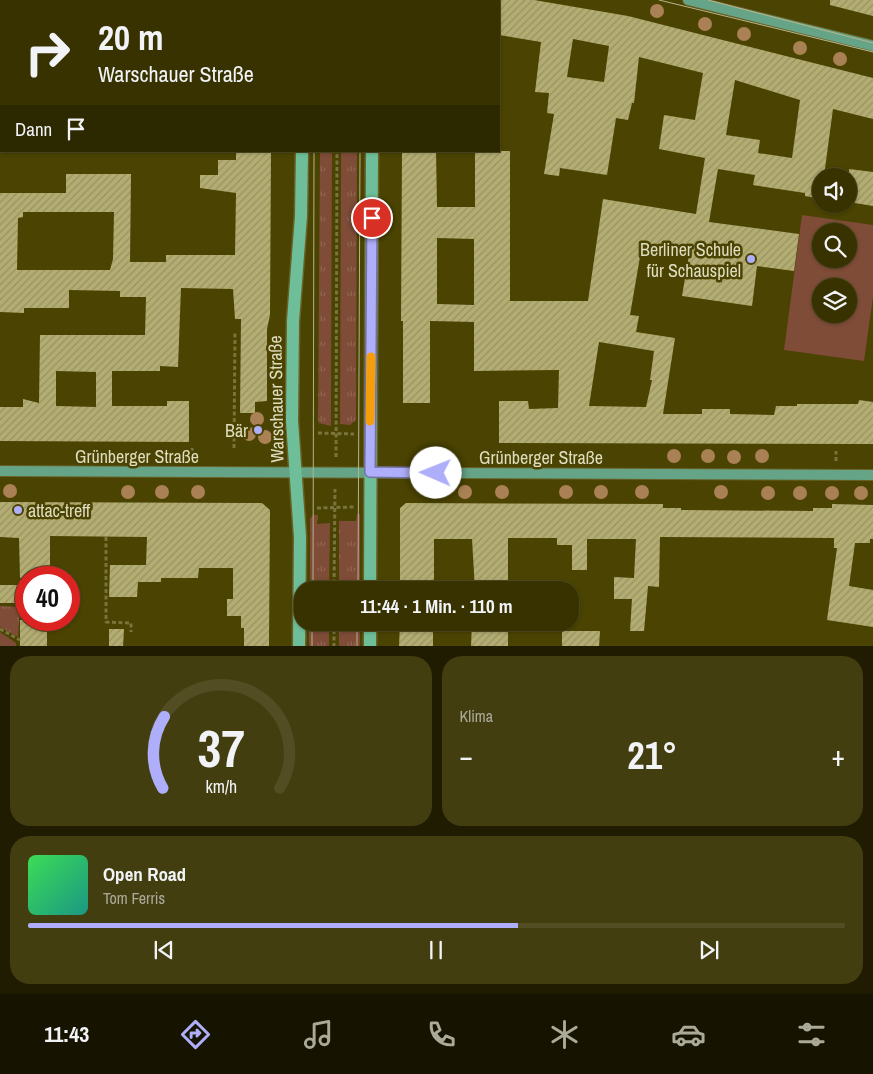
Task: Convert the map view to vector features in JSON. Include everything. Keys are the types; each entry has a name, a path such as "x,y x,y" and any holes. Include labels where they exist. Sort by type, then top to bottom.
{"main road":[{"name":"Warschauer Straße","path":"299,646 300,537 292,433 293,322 301,216 302,152"},
{"path":"370,581 372,152"},
{"path":"370,631 370,646"}],"street":[{"path":"688,0 873,46"},
{"name":"Grünberger Straße","path":"0,471 873,475"}],"path":[{"path":"336,457 337,152"},
{"path":"234,448 235,331"},
{"path":"318,433 354,434"},
{"path":"192,448 192,453"},
{"path":"836,451 836,462"},
{"path":"334,581 334,507 336,489"},
{"path":"317,508 354,507"},
{"path":"106,537 106,622 131,623 131,632"},
{"path":"0,629 20,640"},
{"path":"334,631 334,646"}],"green space":[{"path":"320,152 332,152 331,426 319,423"},
{"path":"341,152 357,152 356,420 350,425 340,424"},
{"path":"802,215 873,225 873,297 864,361 784,350"},
{"path":"357,514 360,514 360,581 339,581 339,521 356,521"},
{"path":"313,515 318,515 317,524 330,523 329,581 310,581 310,519"},
{"path":"0,606 15,607 15,631 18,631 18,637 0,627"},
{"path":"309,631 329,631 329,646 309,646"},
{"path":"339,631 360,631 360,646 339,646"},
{"path":"0,632 16,643 16,646 0,646"}],"building":[{"path":"500,0 534,0 628,16 873,78 873,119 833,109 825,168 812,168 812,197 805,196 805,193 753,185 755,175 718,169 709,222 799,234 794,271 757,266 752,306 682,296 690,249 660,245 659,254 641,251 630,315 639,316 636,332 675,338 663,414 702,414 702,409 730,409 730,414 774,415 776,406 858,404 859,400 873,402 873,444 499,443 499,401 528,401 529,409 558,408 559,370 474,371 474,322 430,321 430,403 403,403 403,321 401,321 402,152 436,152 437,207 475,207 475,152 510,151 510,301 588,301 603,199 696,214 705,158 659,149 664,115 695,120 703,73 639,57 634,103 632,103 628,120 616,118 607,175 560,168 559,176 544,174 554,114 547,113 549,93 535,92 541,42 500,35","holes":["573,39 609,46 604,82 567,77","735,80 800,100 792,158 758,153 760,140 726,135","437,238 474,239 474,305 437,304","599,342 654,351 650,380 652,380 646,407 589,406"]},
{"path":"830,0 873,0 873,16 830,5"},
{"path":"236,152 271,152 270,315 267,329 267,401 255,402 255,413 240,413 241,319 235,319 233,289 181,288 178,367 160,366 160,371 112,371 112,406 167,406 167,401 189,401 189,442 0,441 0,407 23,407 23,399 39,403 40,335 145,335 146,297 120,297 120,291 69,290 69,308 24,308 24,313 0,312 0,193 66,193 66,174 131,174 130,262 166,262 166,255 235,255 236,193 200,188 200,175 218,175 218,160 236,160","holes":["23,212 114,212 113,259 110,270 17,270 18,218 23,217","56,371 96,372 96,407 56,406"]},
{"path":"857,170 873,172 873,206 857,203"},
{"path":"0,502 262,503 270,510 269,646 244,646 244,628 241,628 241,616 227,616 227,599 233,599 233,568 199,568 198,578 161,578 161,582 138,582 137,597 109,597 110,565 146,565 147,537 50,536 50,566 20,566 19,538 0,537"},
{"path":"406,503 663,504 663,508 681,508 681,510 813,511 813,508 832,508 832,504 873,505 873,539 870,539 870,543 855,543 849,586 873,590 873,627 827,620 837,548 834,548 834,538 660,537 659,587 648,586 644,631 630,631 632,599 614,599 614,577 634,578 636,539 587,539 587,570 572,570 572,545 557,545 557,538 508,538 508,581 474,581 472,539 434,539 434,581 400,581 400,508"},
{"path":"0,585 15,585 15,603 0,603"},
{"path":"109,629 124,629 123,646 109,646"},
{"path":"20,631 47,631 47,646 20,646"},
{"path":"400,631 433,631 433,646 399,646"},
{"path":"472,631 508,631 508,646 471,646"},
{"path":"562,631 600,631 599,646 562,646"}],"tram line":[{"path":"659,0 873,52"},
{"path":"708,0 873,43"},
{"path":"313,581 314,152"},
{"path":"358,581 360,152"},
{"path":"312,631 312,646"},
{"path":"357,631 357,646"}],"slow traffic":[{"path":"370,421 371,357"}],"place":[{"name":"Berliner Schule für Schauspiel","path":"751,259"},
{"name":"Bär","path":"258,430"},
{"name":"attac-treff","path":"18,510"}],"route":[{"path":"372,218 370,472 436,473"}]}
